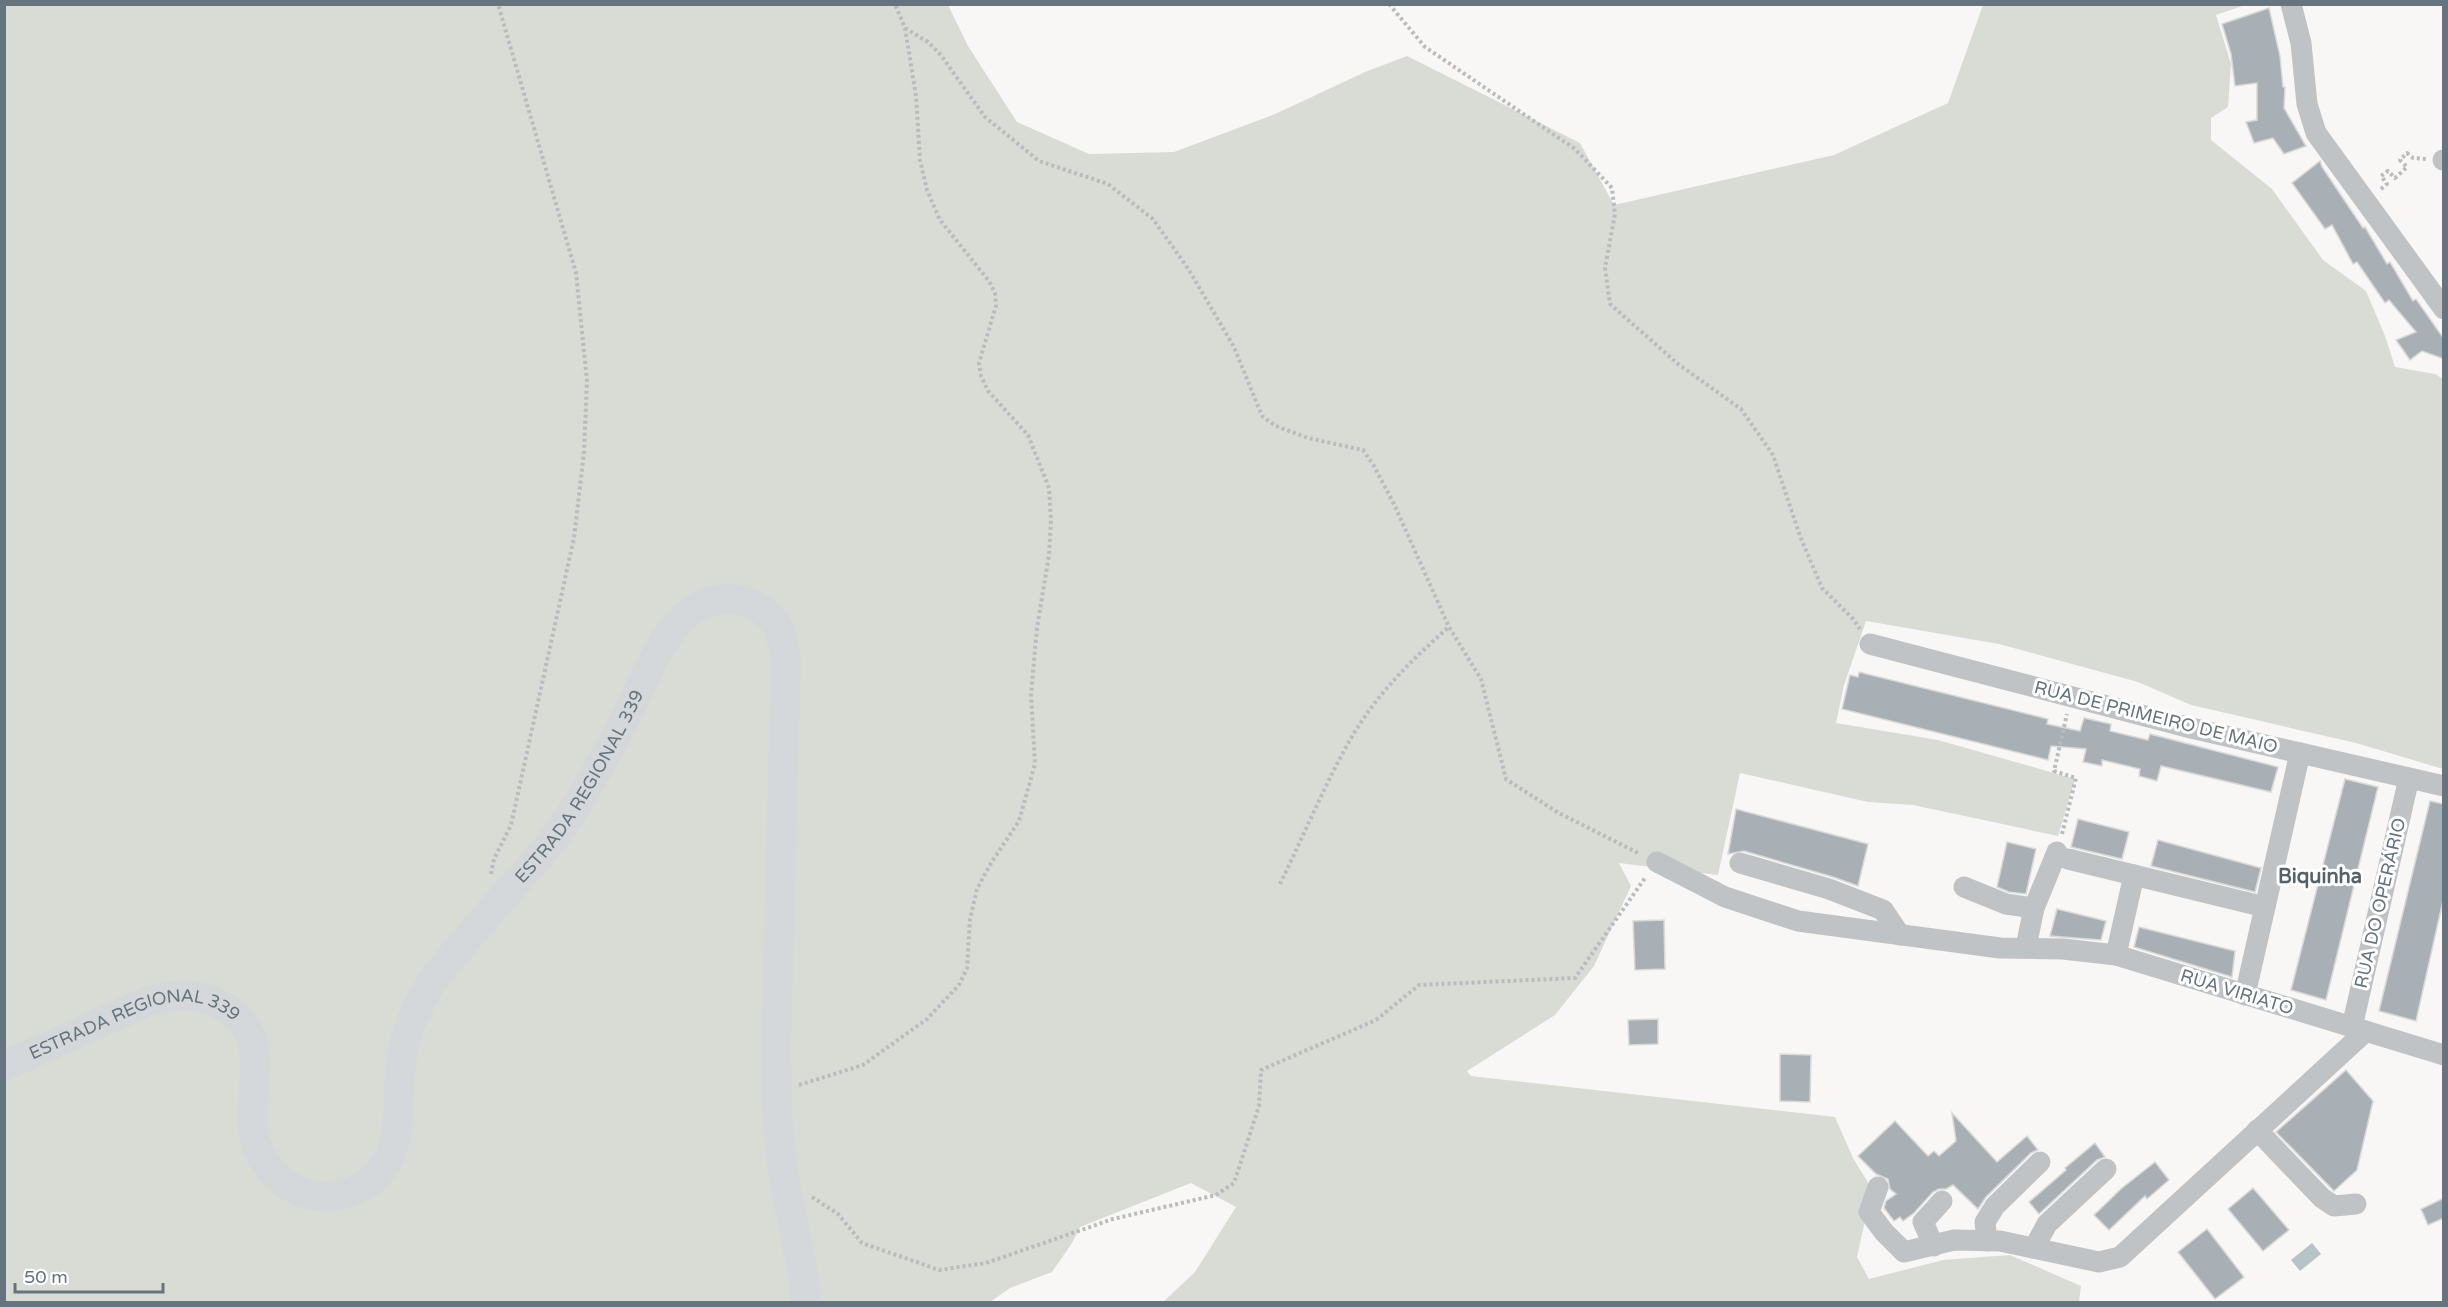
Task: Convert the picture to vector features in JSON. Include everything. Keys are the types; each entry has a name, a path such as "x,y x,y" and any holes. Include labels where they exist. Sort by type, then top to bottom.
{"main road":[{"name":"ESTRADA REGIONAL 339","path":"4,1066 149,1001 185,994 213,1000 243,1023 251,1037 256,1075 254,1131 261,1156 274,1175 291,1188 308,1194 326,1197 355,1190 376,1174 391,1156 397,1134 401,1062 406,1038 420,1001 435,978 544,851 569,816 593,778 663,646 678,624 691,611 717,599 734,599 750,603 776,624 783,639 786,658 776,1092 778,1140 804,1279 806,1302"}],"street":[{"path":"2291,4 2301,43 2307,104 2316,133 2444,309"},
{"name":"RUA DE PRIMEIRO DE MAIO","path":"1869,644 2191,728 2444,786"},
{"path":"2245,995 2300,753"},
{"name":"RUA DO OPERÁRIO","path":"2359,1029 2409,778"},
{"path":"2026,947 2034,908 2063,856 2265,907"},
{"name":"RUA VIRIATO","path":"1656,862 1725,897 1798,921 2000,948 2063,949 2116,956 2444,1054"},
{"path":"1740,863 1829,889 1883,910 1900,935"},
{"path":"2116,956 2134,875"},
{"path":"1964,887 2006,904 2034,908"},
{"path":"1878,1187 1869,1212 1884,1232 1904,1252 1953,1240 2000,1240 2099,1262 2120,1257 2257,1130 2359,1029"},
{"path":"2257,1130 2322,1198 2334,1206 2356,1204"},
{"path":"1987,1240 1986,1222 1995,1206 2040,1162"},
{"path":"2034,1248 2047,1224 2106,1169"},
{"path":"1934,1246 1923,1221 1942,1201"}],"path":[{"path":"496,906 489,888 494,858 511,825 574,538 584,452 587,381 576,273 498,4"},
{"path":"1389,4 1425,47 1575,149 1612,188 1616,214 1605,268 1610,304 1677,364 1741,409 1773,455 1800,536 1822,588 1852,619 1869,644"},
{"path":"776,1092 863,1065 927,1019 959,985 967,968 970,919 977,889 1019,821 1035,764 1031,694 1037,628 1049,555 1051,520 1049,488 1028,435 988,391 981,376 980,363 996,306 995,294 989,281 940,220 927,190 920,160 916,96 905,28 895,5"},
{"path":"784,1178 838,1214 862,1244 939,1269 986,1263 1113,1219 1216,1195 1234,1184 1247,1150 1259,1106 1261,1070 1376,1020 1419,985 1575,978 1656,862 1557,812 1506,779 1481,680 1449,627 1394,504 1374,466 1362,450 1308,438 1276,426 1262,416 1234,347 1189,270 1153,219 1108,183 1039,161 985,117 940,54 928,42 905,28"},
{"path":"2366,200 2387,184 2381,176 2388,171 2395,178 2407,167 2400,160 2407,153 2413,158"},
{"path":"1280,884 1350,740 1375,703 1409,662 1449,627"},
{"path":"2063,856 2076,778 2054,771 2072,696"}],"shaded area":[{"path":"5,5 948,5 968,46 1017,122 1089,154 1174,152 1273,115 1365,72 1407,56 1580,143 1614,205 1834,155 1948,103 1983,5 2245,5 2216,15 2231,64 2228,107 2211,118 2211,140 2272,189 2323,260 2366,291 2395,367 2435,374 2443,379 2443,769 2356,743 2191,705 2138,682 1999,644 1866,621 1844,685 1836,723 1938,740 2075,779 2058,836 1913,805 1868,802 1740,773 1718,875 1619,863 1631,886 1594,966 1555,1015 1467,1071 1471,1076 1835,1117 1853,1158 1872,1189 1857,1257 1869,1279 1943,1260 2010,1255 2081,1286 2079,1302 1163,1302 1195,1272 1236,1207 1191,1183 1080,1227 1052,1272 1010,1288 990,1302 5,1302"},
{"path":"2312,1243 2321,1254 2300,1271 2291,1260"}],"building":[{"path":"2269,8 2280,56 2283,87 2285,87 2284,108 2306,146 2284,154 2273,138 2254,143 2246,122 2257,120 2257,83 2235,86 2231,54 2222,24"},
{"path":"2320,161 2387,264 2390,262 2413,301 2416,299 2444,339 2444,359 2422,351 2410,360 2396,340 2416,332 2389,300 2385,303 2357,262 2353,264 2332,225 2325,229 2292,183"},
{"path":"1859,672 2048,719 2047,724 2080,731 2084,718 2111,724 2110,731 2148,740 2150,734 2278,767 2271,792 2161,766 2157,781 2139,776 2140,769 2102,760 2102,766 2083,762 2086,749 2051,746 2048,760 1842,709 1850,675 1858,677"},
{"path":"2345,779 2378,787 2326,1000 2291,990"},
{"path":"2430,801 2444,804 2444,896 2416,1021 2379,1011"},
{"path":"1736,809 1868,844 1858,886 1744,851 1728,854"},
{"path":"2078,819 2129,832 2122,859 2071,847"},
{"path":"2158,840 2261,868 2255,892 2151,866"},
{"path":"2007,842 2036,849 2026,894 2009,892 1997,887"},
{"path":"2057,909 2106,921 2101,940 2050,936"},
{"path":"1664,920 1665,969 1635,970 1633,921"},
{"path":"2139,927 2235,951 2232,977 2134,947"},
{"path":"1658,1019 1658,1044 1629,1045 1628,1020"},
{"path":"1780,1054 1811,1055 1810,1102 1780,1101"},
{"path":"2346,1070 2373,1101 2357,1170 2334,1191 2276,1132"},
{"path":"1952,1113 1997,1162 2027,1136 2038,1150 2031,1153 1986,1197 1978,1209 1953,1185 1933,1192 1914,1213 1903,1221 1900,1217 1894,1221 1884,1208 1886,1201 1896,1194 1890,1189 1888,1179 1876,1174 1858,1156 1895,1121 1928,1156 1934,1151 1939,1156 1956,1141"},
{"path":"2095,1143 2105,1157 2097,1160 2039,1214 2029,1202"},
{"path":"2155,1162 2169,1180 2147,1199 2145,1196 2109,1230 2094,1215 2122,1188"},
{"path":"2253,1188 2289,1230 2263,1251 2228,1209"},
{"path":"2444,1198 2444,1218 2428,1225 2421,1209"},
{"path":"2207,1229 2244,1277 2215,1299 2178,1252"}],"district":[{"name":"Biquinha","path":"2320,876"}]}
